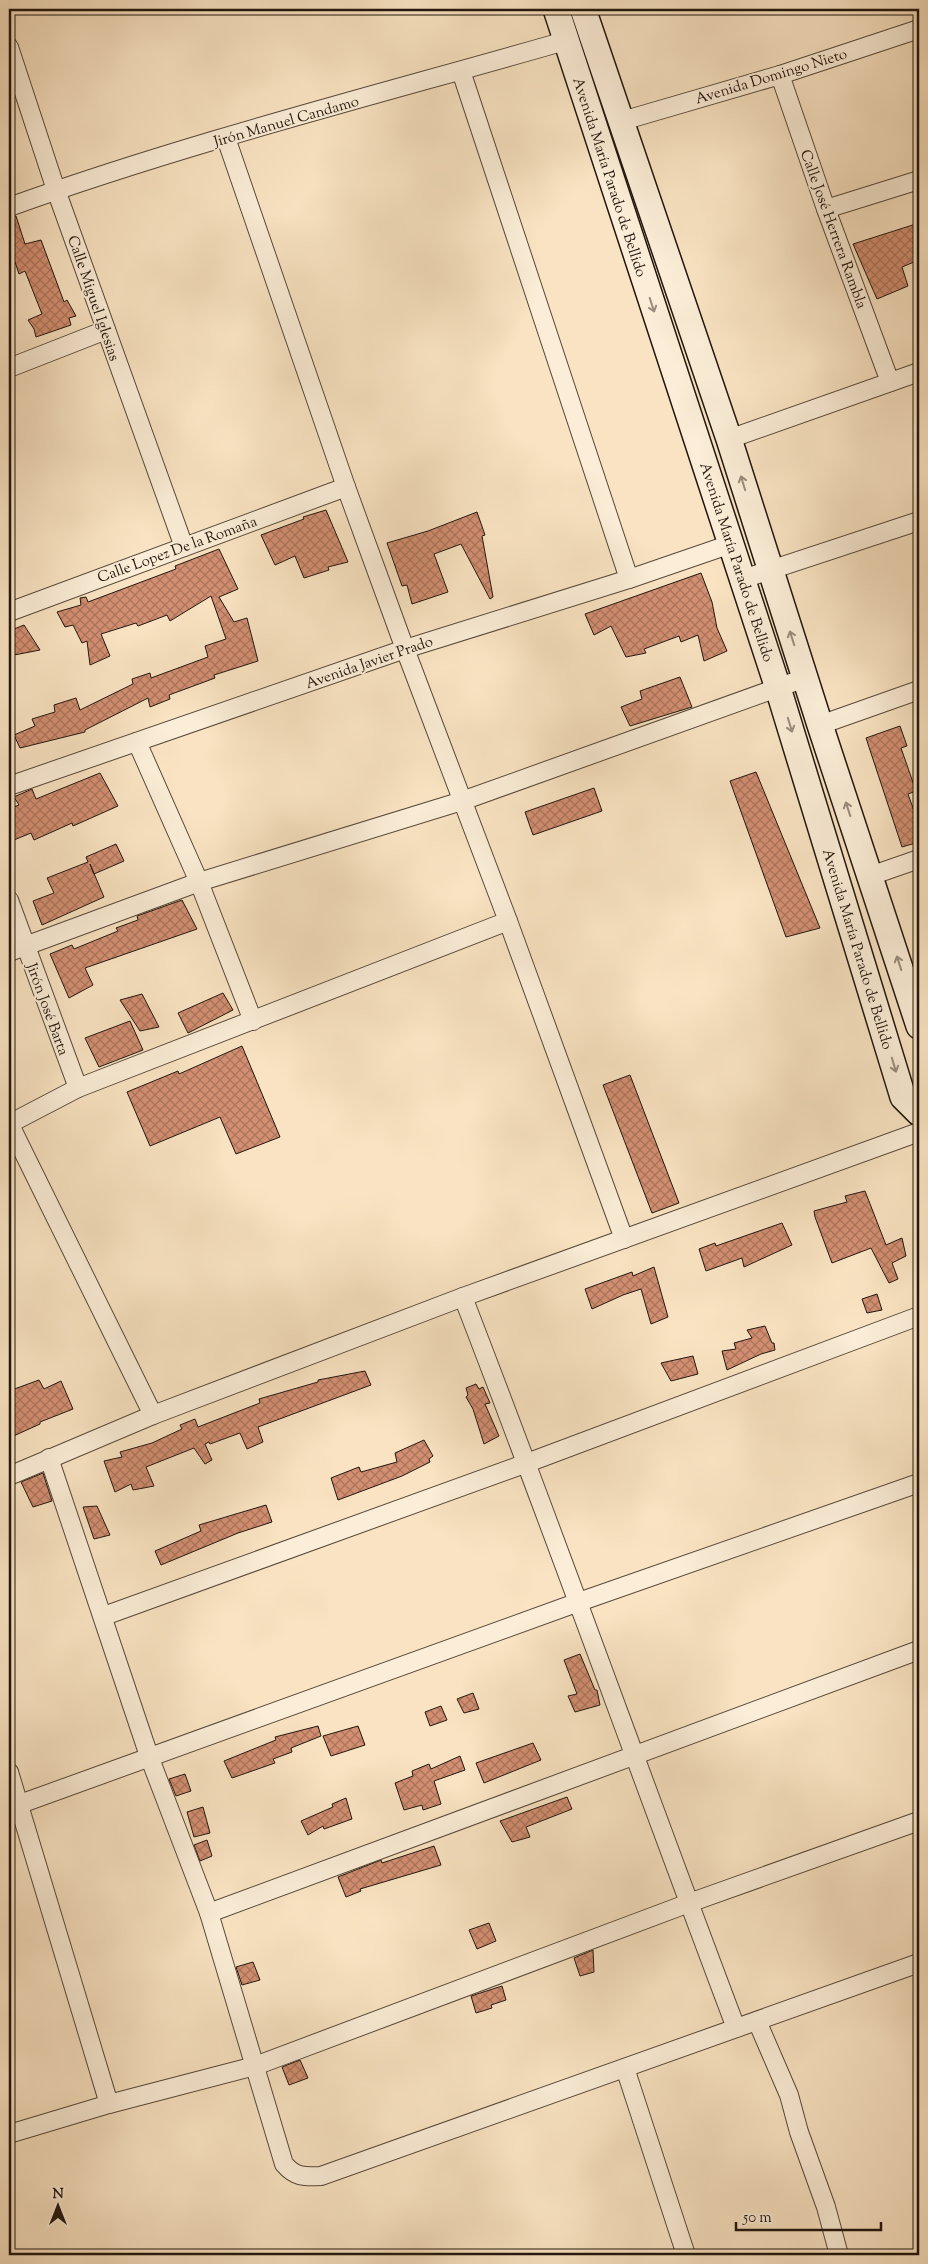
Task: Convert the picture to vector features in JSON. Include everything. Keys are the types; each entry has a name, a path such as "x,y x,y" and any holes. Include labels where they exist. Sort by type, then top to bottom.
{"street":[{"name":"Avenida María Parado de Bellido","path":"556,9 744,579 903,1097 919,1112"},
{"name":"Avenida María Parado de Bellido","path":"583,9 729,439 770,571 919,1025"},
{"name":"Avenida Domingo Nieto","path":"622,121 780,75 919,29"},
{"name":"Jirón Manuel Candamo","path":"9,207 56,190 226,138 566,41"},
{"name":"Calle Miguel Iglesias","path":"9,47 56,190 184,547"},
{"path":"461,71 629,579"},
{"name":"Calle José Herrera Rambla","path":"780,75 826,209 890,382"},
{"path":"226,138 346,487 624,1239"},
{"path":"826,209 919,180"},
{"path":"9,368 106,330"},
{"path":"729,439 919,372"},
{"name":"Calle Lopez De la Romaña","path":"9,612 346,487"},
{"path":"744,579 919,521"},
{"name":"Avenida Javier Prado","path":"9,786 405,649 629,579 731,544"},
{"path":"17,949 198,882 462,801 805,678"},
{"path":"820,725 919,690"},
{"path":"137,742 198,882 253,1021"},
{"path":"870,876 919,859"},
{"name":"Jirón José Barta","path":"9,900 17,949 78,1088"},
{"path":"153,1415 9,1123 78,1088 508,921"},
{"path":"9,1476 153,1415 463,1297 919,1132"},
{"path":"463,1297 527,1463 632,1755 736,2028"},
{"path":"104,1616 527,1463 919,1316"},
{"path":"49,1458 104,1616 149,1756 209,1913 284,2164 291,2172 302,2177 321,2176 919,1963"},
{"path":"14,1807 149,1756 576,1603 919,1484"},
{"path":"209,1913 919,1650"},
{"path":"9,1772 14,1807 108,2104"},
{"path":"9,2134 108,2104 255,2066 689,1903 919,1821"},
{"path":"757,2021 789,2095 799,2132 826,2207 839,2255"},
{"path":"625,2068 686,2255"}],"building":[{"path":"16,216 25,244 41,240 64,302 67,300 76,316 69,318 71,325 36,337 34,329 28,320 42,314 25,271 19,274 9,244 9,217"},
{"path":"919,223 919,260 902,267 908,286 877,299 853,244"},
{"path":"326,510 348,562 328,567 329,570 304,578 295,556 275,565 261,535 304,519 303,517"},
{"path":"477,512 485,535 482,536 493,597 490,599 461,544 434,554 448,592 412,604 407,585 402,586 387,543 428,531"},
{"path":"219,549 238,589 219,597 234,622 247,618 258,661 214,675 215,678 169,695 170,699 150,707 148,698 85,730 85,732 20,748 14,735 35,726 32,719 55,712 54,705 76,698 80,710 133,684 132,679 150,673 151,678 208,657 205,646 226,639 211,596 170,621 167,615 138,626 136,623 101,634 110,656 90,665 87,641 82,643 73,625 65,627 57,612 81,605 80,598 86,597 88,602 176,569 175,566"},
{"path":"701,573 712,602 717,628 727,651 704,661 698,635 681,642 679,636 644,649 646,653 626,657 611,626 594,635 585,614"},
{"path":"24,625 40,650 9,656 9,631"},
{"path":"680,677 692,707 630,726 621,707 642,699 640,691"},
{"path":"900,726 907,746 901,748 916,791 908,794 919,825 919,842 902,847 866,738"},
{"path":"756,772 820,928 786,937 730,781"},
{"path":"100,773 118,806 73,826 72,823 34,840 31,833 9,842 9,809 19,805 14,797 32,789 36,799"},
{"path":"594,788 602,811 533,835 525,812"},
{"path":"116,844 124,861 94,874 104,897 42,925 33,901 54,893 47,878 88,862 86,857"},
{"path":"182,900 197,929 85,968 93,985 69,998 50,954 72,945 74,949 118,931 116,928 138,920 137,916"},
{"path":"223,993 233,1010 188,1033 178,1013"},
{"path":"142,994 159,1027 140,1031 120,1000"},
{"path":"130,1021 143,1050 99,1067 85,1038"},
{"path":"242,1046 280,1137 236,1154 220,1117 150,1146 127,1092 178,1071 179,1074"},
{"path":"630,1075 679,1203 652,1213 603,1085"},
{"path":"865,1191 886,1245 902,1238 906,1256 892,1263 898,1279 889,1283 871,1248 832,1263 815,1217 814,1211 847,1202 845,1196"},
{"path":"782,1223 792,1245 744,1267 742,1258 706,1271 699,1249 715,1243 716,1246"},
{"path":"654,1267 668,1317 651,1324 641,1289 592,1309 585,1289 632,1272 633,1276"},
{"path":"877,1294 882,1310 867,1313 862,1299"},
{"path":"765,1326 772,1343 774,1343 775,1350 761,1354 727,1370 722,1351 736,1349 734,1343 752,1338 747,1330"},
{"path":"693,1356 698,1374 671,1381 661,1363"},
{"path":"365,1371 371,1385 258,1427 263,1442 247,1449 240,1433 210,1444 209,1442 205,1444 212,1460 205,1464 194,1448 146,1467 154,1486 133,1490 131,1484 115,1492 104,1461 122,1457 120,1452 152,1443 182,1429 180,1425 195,1419 198,1427 260,1403 259,1399 318,1382 318,1380"},
{"path":"39,1380 44,1389 61,1381 73,1409 40,1422 40,1424 9,1438 9,1391"},
{"path":"476,1384 479,1389 483,1387 490,1403 485,1404 499,1436 484,1444 473,1409 466,1397 468,1395 466,1388"},
{"path":"424,1440 433,1456 429,1459 430,1462 402,1476 338,1500 331,1478 359,1467 361,1472 397,1462 395,1453"},
{"path":"43,1473 52,1501 33,1507 21,1482"},
{"path":"266,1505 272,1522 238,1533 161,1565 155,1551 201,1531 199,1525"},
{"path":"97,1506 110,1535 94,1539 83,1507"},
{"path":"580,1654 595,1690 597,1690 600,1705 575,1712 568,1696 577,1694 564,1660"},
{"path":"473,1693 479,1709 464,1713 457,1699"},
{"path":"441,1706 447,1720 430,1726 425,1712"},
{"path":"318,1726 321,1736 291,1748 292,1752 273,1759 275,1763 232,1778 224,1761 276,1740 275,1737"},
{"path":"358,1726 365,1745 331,1756 323,1736"},
{"path":"533,1743 541,1760 484,1783 476,1763"},
{"path":"460,1756 465,1770 434,1781 441,1804 423,1810 422,1805 404,1810 395,1783 413,1776 412,1771 429,1764 431,1769"},
{"path":"185,1774 191,1791 176,1796 169,1779"},
{"path":"567,1797 572,1809 526,1827 530,1837 512,1842 500,1821"},
{"path":"346,1798 352,1819 324,1829 323,1826 308,1835 301,1821 333,1807 332,1804"},
{"path":"203,1807 210,1833 194,1837 187,1812"},
{"path":"207,1840 212,1856 200,1861 194,1845"},
{"path":"434,1846 441,1865 360,1889 361,1891 346,1897 338,1877 381,1860 382,1863"},
{"path":"489,1923 496,1941 477,1949 469,1930"},
{"path":"593,1950 594,1972 580,1976 574,1958"},
{"path":"253,1962 260,1980 242,1985 236,1967"},
{"path":"502,1986 506,2000 491,2005 492,2008 476,2013 471,1996"},
{"path":"300,2060 308,2078 289,2085 282,2067"}]}
